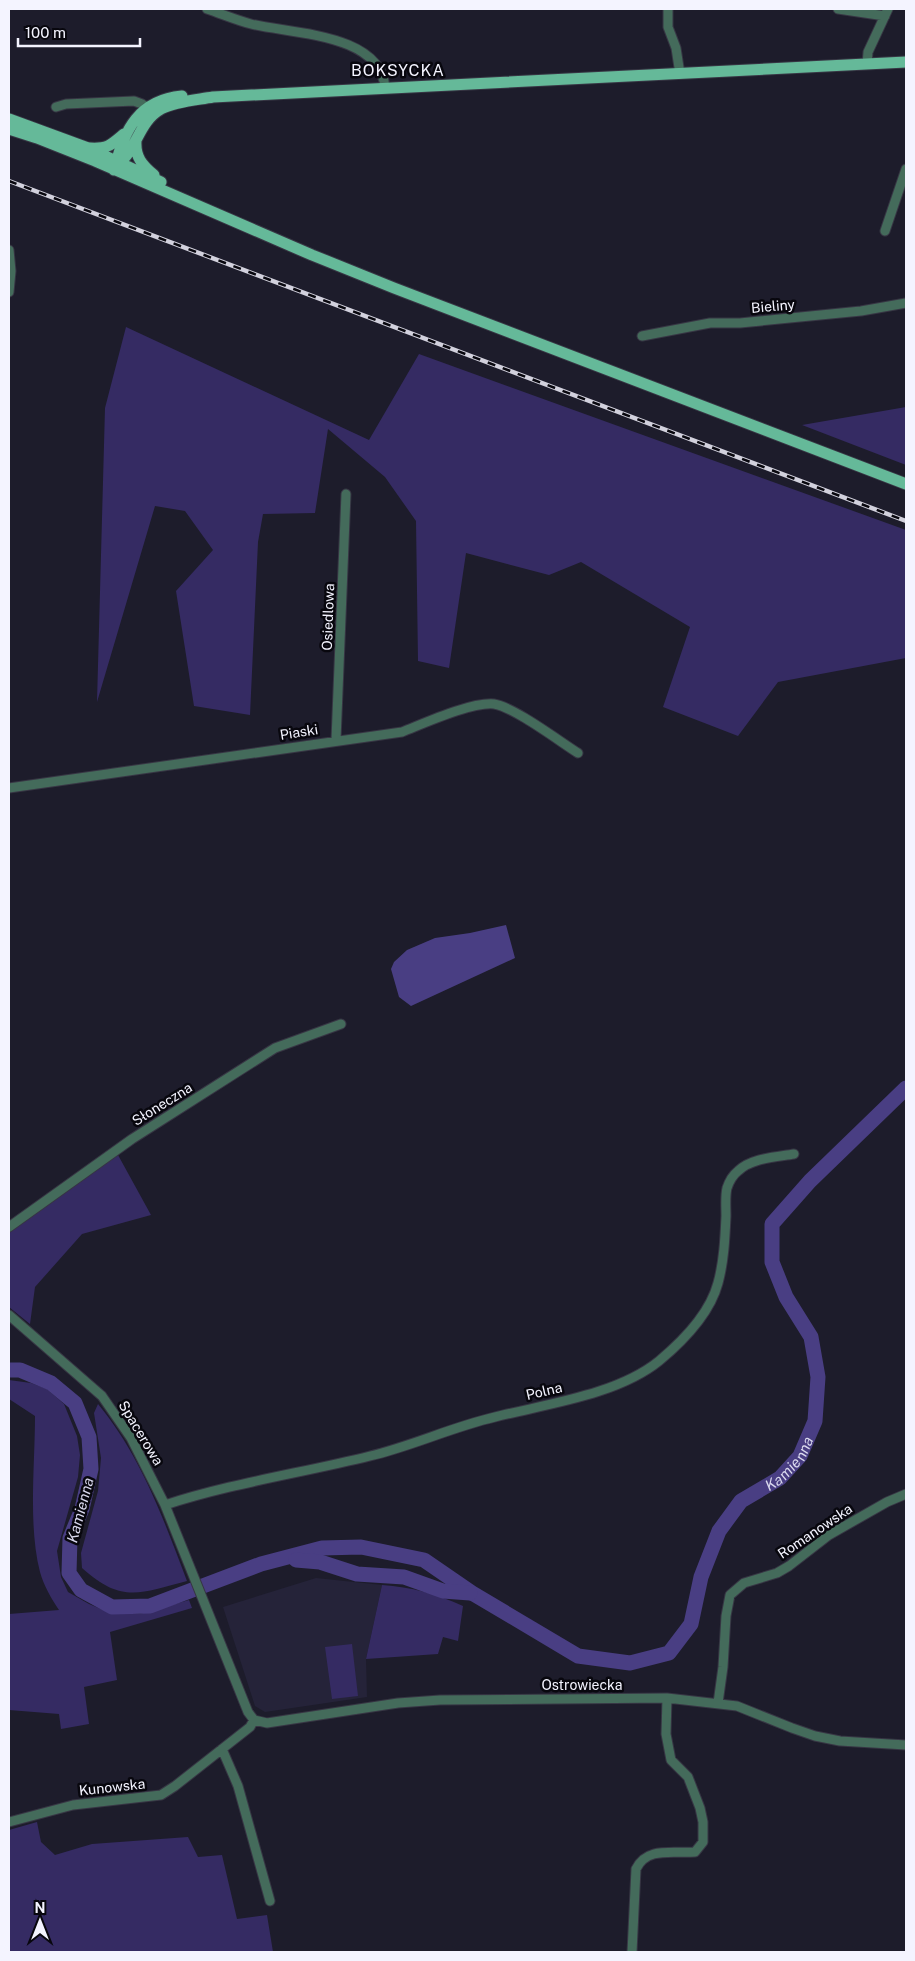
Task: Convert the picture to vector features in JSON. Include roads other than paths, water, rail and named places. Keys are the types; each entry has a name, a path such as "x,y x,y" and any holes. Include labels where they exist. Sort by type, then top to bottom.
{"main road":[{"path":"117,165 121,143 135,119 151,110 213,97 906,62"},
{"path":"117,165 126,157 151,110"},
{"path":"9,119 88,148 117,165 238,222 394,288 906,484"},
{"path":"9,129 117,165 175,189 238,222"},
{"path":"88,148 111,146 129,129"},
{"path":"136,139 137,155 140,162 175,189"}],"street":[{"path":"207,9 251,24 308,34 347,45 368,55 382,71 385,88"},
{"path":"668,9 668,27 676,48 680,74"},
{"path":"838,9 886,12 868,52 867,64"},
{"path":"56,107 66,104 134,101 151,110"},
{"path":"885,231 906,169"},
{"path":"9,250 11,271 9,292"},
{"name":"Bieliny","path":"642,336 710,323 740,323 861,311 906,303"},
{"name":"Osiedlowa","path":"336,740 346,494"},
{"name":"Piaski","path":"9,788 402,732 456,712 485,704 496,704 510,710 578,753"},
{"name":"Słoneczna","path":"9,1227 132,1139 275,1048 341,1024"},
{"name":"Polna","path":"165,1505 290,1473 375,1455 494,1417 584,1396 641,1372 659,1361 681,1340 702,1315 714,1294 718,1284 723,1255 727,1189 734,1175 739,1169 758,1161 794,1154"},
{"name":"Spacerowa","path":"9,1315 102,1396 132,1438 165,1505 248,1712 254,1720"},
{"name":"Romanowska","path":"718,1703 724,1667 726,1616 730,1595 744,1583 789,1566 836,1531 887,1502 906,1494"},
{"path":"632,1952 636,1869 640,1860 650,1854 660,1852 680,1854 695,1852 703,1842 703,1822 697,1799 688,1777 671,1760 667,1746 667,1698"},
{"name":"Ostrowiecka","path":"254,1720 267,1723 398,1703 440,1700 667,1698 718,1703 751,1711 815,1736 864,1744 906,1745"},
{"name":"Kunowska","path":"9,1822 81,1803 147,1798 161,1794 175,1786 250,1727 254,1720"},
{"path":"222,1749 238,1786 270,1901"}],"waterway":[{"name":"Kamienna","path":"9,1370 20,1370 51,1383 75,1403 89,1437 91,1469 82,1509 70,1538 69,1573 81,1590 112,1607 150,1606 261,1564 322,1548 361,1547 424,1560 472,1593 578,1656 630,1663 669,1653 691,1624 701,1577 719,1531 741,1501 780,1478 800,1456 815,1421 818,1377 811,1337 786,1297 772,1262 772,1224 810,1181 906,1088"},
{"name":"Kamienna","path":"296,1560 320,1562 357,1574 404,1577 443,1591 470,1593"}],"railway":[{"path":"9,181 906,521"}],"district":[{"name":"BOKSYCKA","path":"398,70"}]}
